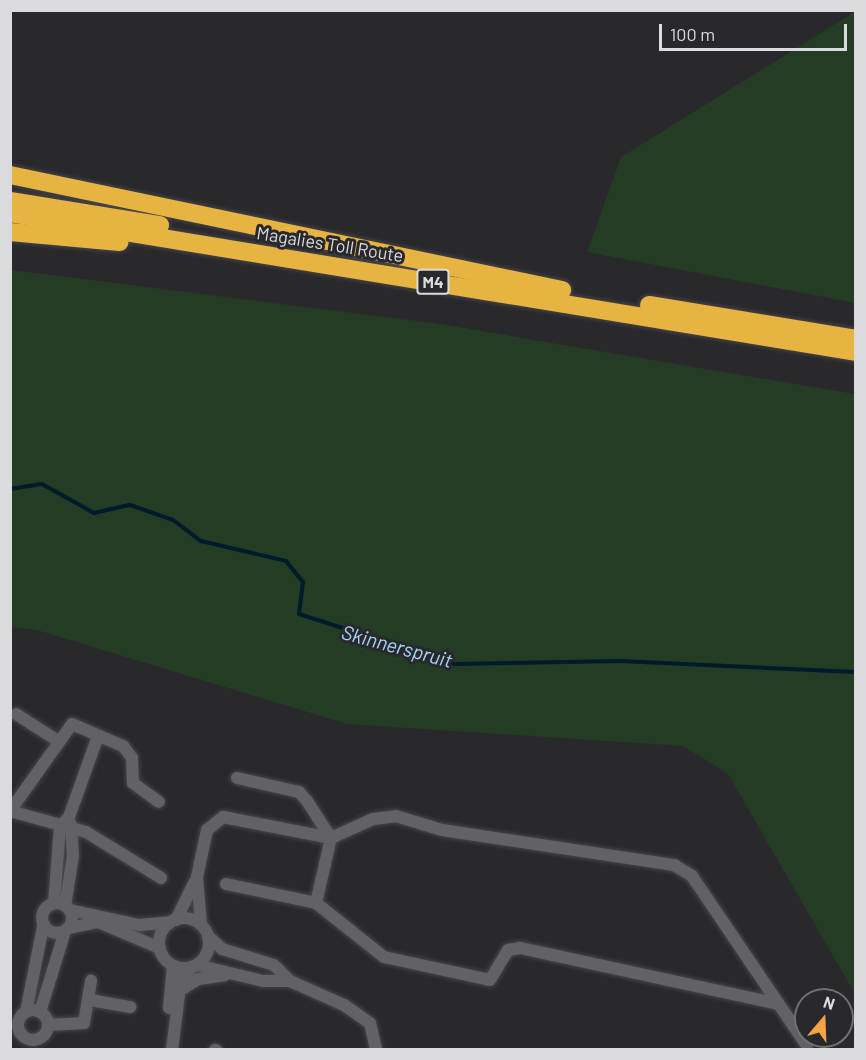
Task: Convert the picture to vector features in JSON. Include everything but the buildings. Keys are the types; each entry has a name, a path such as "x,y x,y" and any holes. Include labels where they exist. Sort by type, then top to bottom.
{"highway":[{"path":"10,175 560,296"},
{"name":"Magalies Toll Route","path":"10,201 560,296 855,352"},
{"name":"Magalies Toll Route","path":"10,213 855,339"},
{"path":"10,232 560,296"}],"street":[{"path":"16,714 58,741"},
{"path":"159,802 134,783 129,751 72,724 10,811 67,824 86,832 161,878"},
{"path":"48,1025 40,1012 67,929 63,906 67,824 98,736"},
{"path":"237,778 299,792 331,838 316,903"},
{"path":"160,948 161,933 173,921 197,877 207,830 223,817 331,838 373,819 396,816 442,830 674,865 692,876 794,1027"},
{"path":"197,877 201,924 208,936 222,949 274,965 290,981 361,1015 376,1034 376,1050"},
{"path":"226,884 316,903 384,957 490,980 508,950 520,948 778,1004"},
{"path":"26,1012 44,927 42,912 63,906 140,925 173,921 201,924"},
{"path":"44,927 56,934 98,922 160,948 173,965 165,1050"},
{"path":"172,1050 182,976 195,966 208,949 208,936"},
{"path":"173,965 195,966 242,976"},
{"path":"35,966 53,971"},
{"path":"179,991 210,975 290,981"},
{"path":"48,1025 84,1023 90,1000 91,981"},
{"path":"90,1000 130,1007"},
{"path":"40,1012 26,1012 14,1020 27,1039 41,1038"},
{"path":"41,1038 48,1025"},
{"path":"41,1038 48,1050"}],"green space":[{"path":"856,11 855,303 587,252 621,157"},
{"path":"11,270 434,323 855,394 855,994 854,988 852,988 728,774 683,746 347,724 37,630 11,627"}],"waterway":[{"name":"Skinnerspruit","path":"10,489 42,484 94,513 130,505 173,520 201,541 286,561 303,582 299,614 455,664 621,661 856,672"}]}
